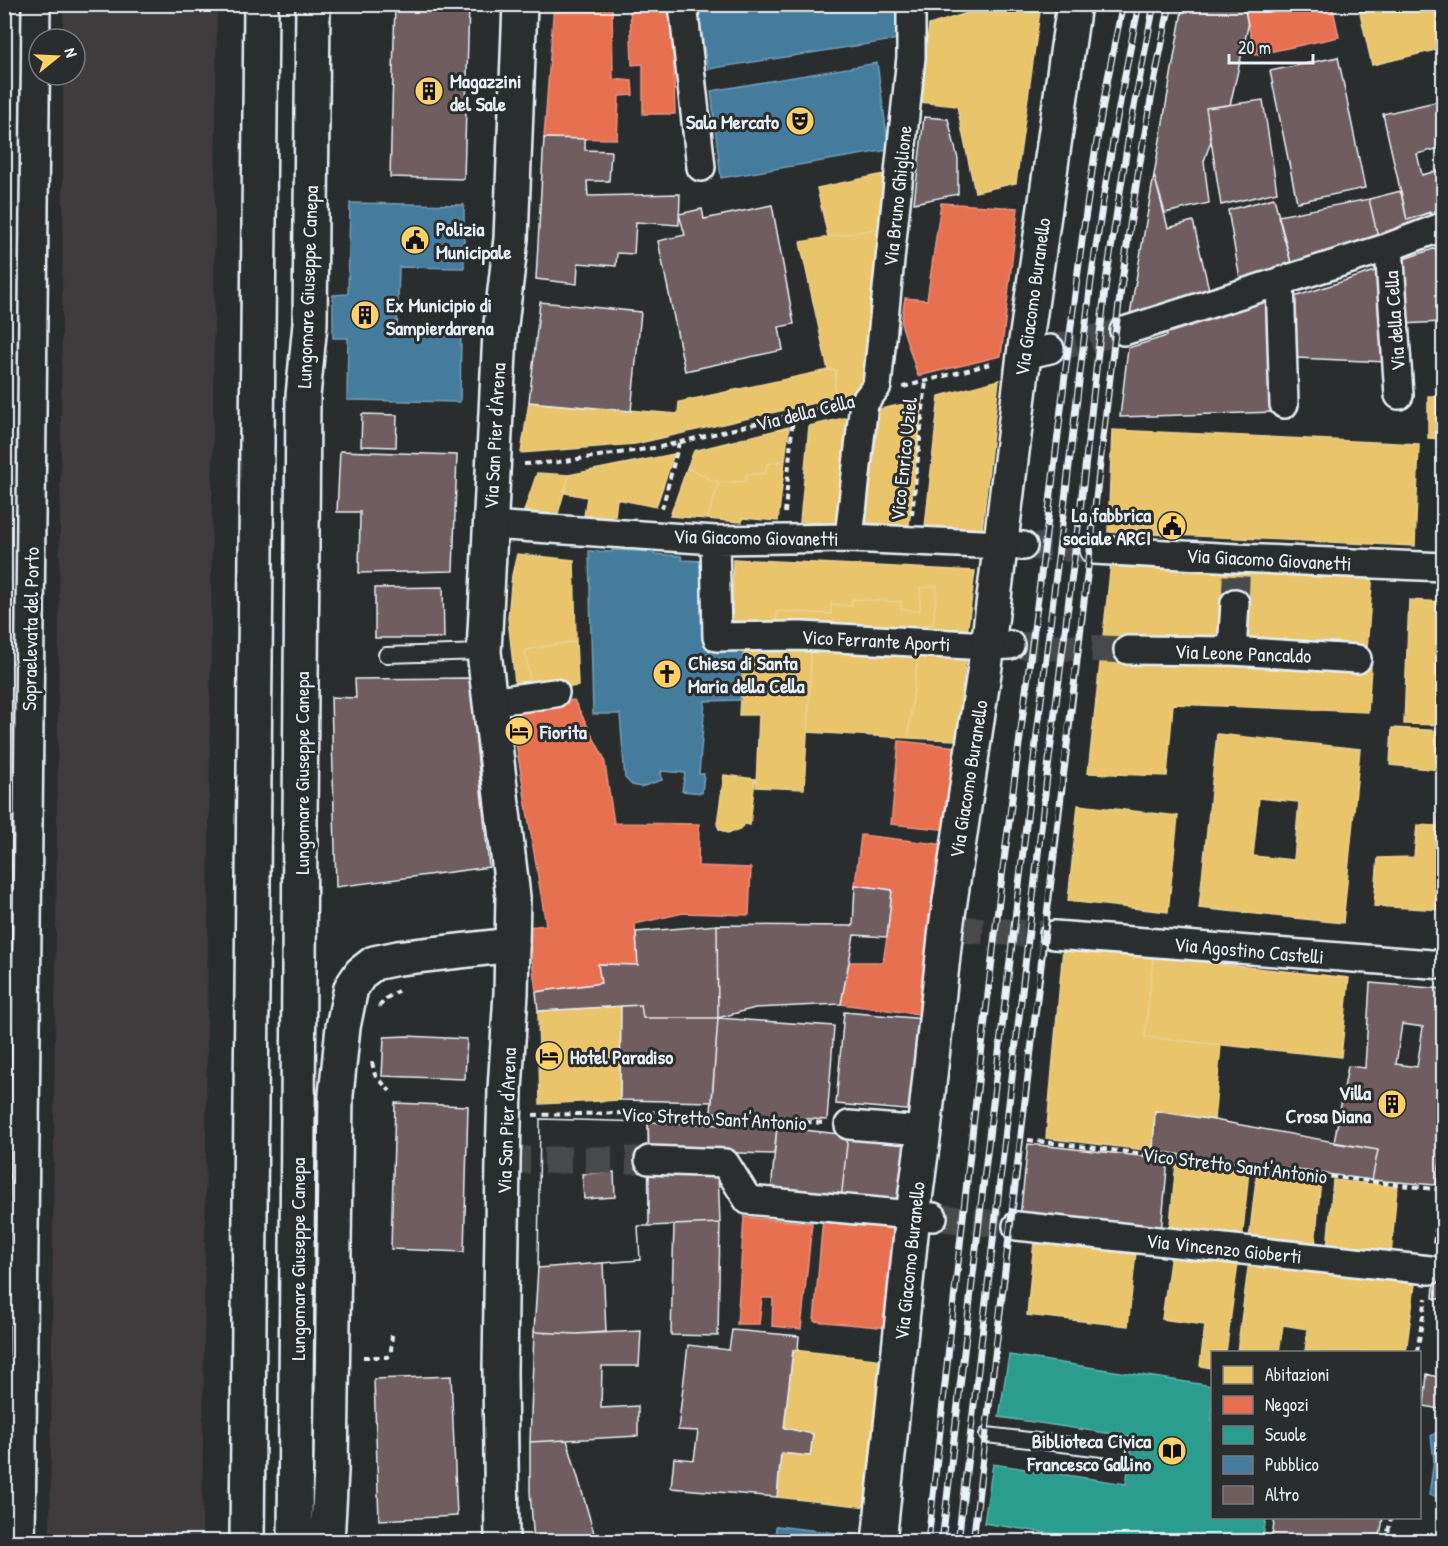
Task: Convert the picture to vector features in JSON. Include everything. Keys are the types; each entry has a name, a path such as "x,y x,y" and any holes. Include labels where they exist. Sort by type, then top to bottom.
{"main road":[{"path":"247,1542 261,4"},
{"name":"Lungomare Giuseppe Canepa","path":"296,1542 303,396 310,324 313,4"},
{"name":"Via San Pier d'Arena","path":"502,1542 500,1372 504,1115 511,993 513,897 484,652 500,333 511,239 520,4"},
{"name":"Via Giacomo Buranello","path":"879,1542 899,1425 923,1216 924,1131 951,928 999,646 1037,352 1072,11"},
{"path":"327,1542 331,1471 336,1095 343,1027 351,987 361,973 374,963 398,958 512,945"}],"street":[{"name":"Sopraelevata del Porto","path":"21,1542 36,4"},
{"path":"683,4 700,167"},
{"name":"Via Bruno Ghiglione","path":"849,538 864,403 872,392 911,57 911,4"},
{"name":"Via della Cella","path":"1124,332 1389,247 1443,226"},
{"name":"Via della Cella","path":"1389,247 1399,395"},
{"path":"1280,281 1284,404"},
{"name":"Via Giacomo Giovanetti","path":"489,525 715,540 849,538 1012,546"},
{"name":"Vico Ferrante Aporti","path":"715,540 717,637 801,636 999,646"},
{"name":"Via Giacomo Giovanetti","path":"1094,550 1443,567"},
{"path":"1232,651 1235,603"},
{"name":"Via Leone Pancaldo","path":"1128,650 1232,651 1357,659"},
{"path":"489,702 555,693"},
{"name":"Via Agostino Castelli","path":"1054,935 1443,966"},
{"path":"849,1125 924,1131"},
{"path":"649,1160 725,1163 748,1200 923,1216"},
{"name":"Via Vincenzo Gioberti","path":"1017,1226 1430,1270"}],"lane":[{"path":"386,655 484,652"},
{"path":"987,1435 1119,1451"}],"path":[{"name":"Via della Cella","path":"558,462 679,443 793,415 872,392 926,381 1037,352"},
{"name":"Vico Enrico Uziel","path":"909,540 926,381"},
{"path":"783,539 793,415"},
{"path":"656,536 679,443"},
{"path":"375,1016 385,999 400,989"},
{"path":"373,1054 372,1064 375,1075 390,1091"},
{"name":"Vico Stretto Sant'Antonio","path":"504,1115 671,1112 849,1125"},
{"name":"Vico Stretto Sant'Antonio","path":"1028,1140 1443,1187"},
{"path":"1418,1351 1443,1187"},
{"path":"1386,1542 1390,1519"}],"shaded area":[{"path":"63,5 217,5 202,1541 50,1541 63,87 87,87 87,27 63,27"}],"building: Abitazioni":[{"path":"982,4 1041,4 1016,183 975,192 957,106 920,102 929,25 977,10"},
{"path":"1358,4 1444,4 1444,48 1372,65"},
{"path":"894,172 888,227 828,237 817,188"},
{"path":"888,227 871,389 834,398 836,370 828,370 800,242"},
{"path":"836,370 834,398 635,444 521,453 529,402 678,414 679,402"},
{"path":"999,380 982,529 925,527 939,396"},
{"path":"1428,396 1444,396 1444,439 1428,438"},
{"path":"923,400 909,525 864,524 875,410"},
{"path":"857,415 847,523 800,522 809,426"},
{"path":"789,427 785,460 767,464 766,473 746,475 746,481 719,483 687,468 694,451"},
{"path":"1112,430 1419,444 1415,546 1108,532"},
{"path":"674,454 656,507 617,499 615,516 584,516 587,497 565,493 569,475"},
{"path":"785,460 778,521 743,518 742,522 707,519 719,483 746,481 746,475 766,473 767,464"},
{"path":"687,468 719,483 707,519 670,516"},
{"path":"537,473 569,475 557,517 523,514"},
{"path":"517,554 574,560 576,641 525,650 532,691 516,692 508,618 512,575"},
{"path":"733,559 975,571 966,642 924,640 924,625 933,624 937,586 920,588 920,611 901,609 901,602 852,599 852,606 831,604 831,614 777,611 776,631 732,629"},
{"path":"1111,563 1373,572 1367,649 1240,642 1125,657 1371,667 1368,712 1173,704 1167,776 1088,773"},
{"path":"937,586 933,624 924,625 924,640 776,631 777,611 831,614 831,604 852,606 852,599 901,602 901,609 920,611 920,588"},
{"path":"1409,600 1444,602 1444,725 1404,724"},
{"path":"576,641 578,686 532,691 525,650"},
{"path":"743,650 811,652 810,681 792,680 792,665 742,663"},
{"path":"811,652 918,655 908,738 808,732"},
{"path":"918,655 966,656 956,740 908,738"},
{"path":"742,663 792,665 792,680 810,681 804,789 756,787 759,715 739,715"},
{"path":"1392,728 1444,731 1444,910 1374,906 1378,858 1414,857 1417,825 1437,826 1441,770 1390,765"},
{"path":"1217,734 1360,749 1343,923 1199,908","holes":["1259,798 1299,802 1294,860 1253,856"]},
{"path":"724,775 755,779 750,825 745,824 737,831 727,833 719,829 717,824"},
{"path":"1078,805 1178,816 1168,912 1068,901"},
{"path":"1063,949 1153,957 1145,1037 1221,1045 1214,1120 1155,1111 1153,1151 1046,1138"},
{"path":"1153,957 1349,978 1341,1057 1145,1037"},
{"path":"621,1006 620,1100 540,1104 538,1011"},
{"path":"1176,1163 1249,1170 1242,1241 1169,1234"},
{"path":"1257,1171 1321,1178 1315,1246 1249,1239"},
{"path":"1333,1180 1397,1187 1391,1256 1327,1250"},
{"path":"1444,1208 1444,1256 1436,1254"},
{"path":"1034,1241 1136,1252 1128,1326 1027,1315"},
{"path":"1171,1254 1238,1263 1226,1351 1211,1351 1211,1368 1200,1366 1205,1325 1162,1319"},
{"path":"1249,1261 1415,1284 1406,1351 1305,1351 1308,1329 1283,1325 1279,1351 1237,1351"},
{"path":"793,1350 884,1360 868,1507 777,1497 781,1453 810,1456 813,1434 784,1428"}],"building: Negozi":[{"path":"554,4 612,4 613,79 632,81 633,95 619,96 617,139 544,138"},
{"path":"630,4 672,4 675,114 643,114 643,64 632,65"},
{"path":"1244,4 1332,4 1339,37 1255,55"},
{"path":"941,203 1018,208 1001,356 918,376 901,323 905,298 927,300"},
{"path":"574,700 604,758 614,823 699,824 698,866 751,868 749,915 683,913 635,924 638,965 598,964 601,983 536,992 528,927 546,925 510,707"},
{"path":"899,741 958,747 950,830 891,824"},
{"path":"861,835 946,845 926,1015 841,1004 849,962 883,962 887,937 892,890 855,885"},
{"path":"744,1217 812,1223 801,1329 772,1326 773,1298 762,1298 759,1324 737,1324"},
{"path":"823,1218 899,1225 890,1328 814,1321"}],"building: Scuole":[{"name":"Biblioteca Civica Francesco Gallino","path":"1009,1355 1211,1386 1211,1519 1266,1519 1262,1542 1105,1542 984,1523 993,1464 1126,1484 1133,1437 999,1417"}],"building: Pubblico":[{"path":"697,4 894,4 900,39 708,69"},
{"name":"Sala Mercato","path":"877,63 889,150 721,178 711,91"},
{"name":"Ex Municipio di Sampierdarena","path":"350,203 464,205 464,268 399,267 397,335 461,336 460,402 347,400 348,338 333,338 333,295 348,294"},
{"name":"Chiesa di Santa Maria della Cella","path":"612,550 654,552 654,554 681,556 682,560 703,561 709,650 743,650 740,700 705,701 699,774 704,774 702,793 682,791 685,773 661,771 662,780 641,787 632,785 625,778 620,714 593,714 589,551 612,552"},
{"path":"1444,1427 1444,1500 1429,1495 1434,1460 1431,1436"},
{"path":"776,1526 861,1536 860,1542 775,1542"}],"building: Altro":[{"name":"Magazzini del Sale","path":"395,4 469,4 464,179 390,177"},
{"path":"1244,4 1248,27 1230,105 1206,108 1211,141 1204,161 1209,203 1165,213 1154,175 1183,5"},
{"path":"1338,57 1365,188 1297,202 1270,71"},
{"path":"1263,100 1277,192 1221,205 1206,108"},
{"path":"1444,100 1444,147 1417,154 1422,175 1444,169 1444,208 1407,220 1383,114"},
{"path":"924,117 948,119 958,159 958,194 914,203"},
{"path":"544,138 585,139 585,150 611,151 609,181 587,181 588,196 680,194 679,225 636,222 634,254 617,253 616,266 578,263 577,284 536,279"},
{"path":"1154,175 1168,228 1193,221 1210,294 1129,321"},
{"path":"1401,191 1407,220 1430,212 1433,226 1380,246 1369,199"},
{"path":"1274,198 1293,270 1241,285 1228,210"},
{"path":"1369,199 1380,246 1293,270 1278,216"},
{"path":"772,205 794,324 779,327 783,350 685,371 658,241 685,235 679,214 702,209 704,219"},
{"path":"1436,248 1441,322 1403,324 1401,260"},
{"path":"1384,268 1387,362 1296,358 1291,298"},
{"path":"1272,292 1276,412 1120,417 1128,348 1167,336 1167,323"},
{"path":"540,302 641,312 631,411 529,402"},
{"path":"362,414 397,415 396,447 361,446"},
{"path":"340,451 457,455 453,571 359,573 360,512 337,512"},
{"path":"443,587 444,638 375,638 375,588"},
{"path":"471,678 489,867 336,887 331,697 356,698 355,679"},
{"path":"855,885 892,890 887,937 854,935 841,1004 755,1008 718,1018 717,925 853,926"},
{"path":"717,925 718,1018 643,1018 641,1005 538,1011 536,992 601,983 598,964 638,965 636,932"},
{"name":"Villa Crosa Diana","path":"1370,983 1444,989 1444,1140 1436,1185 1372,1180 1378,1150 1334,1143 1348,1066 1365,1068","holes":["1402,1024 1423,1027 1417,1067 1396,1064"]},
{"path":"641,1005 643,1018 718,1018 712,1102 620,1100 621,1006"},
{"path":"844,1012 925,1019 917,1111 836,1104"},
{"path":"718,1018 834,1026 827,1120 711,1112"},
{"path":"384,1037 467,1039 465,1079 382,1076"},
{"path":"395,1103 468,1106 464,1252 391,1249"},
{"path":"1155,1111 1378,1150 1372,1180 1153,1151"},
{"path":"540,1119 648,1122 649,1226 638,1226 640,1260 538,1268","holes":["614,1172 615,1197 584,1199 582,1174"]},
{"path":"540,1119 648,1122 649,1226 638,1226 640,1260 538,1268"},
{"path":"648,1122 777,1127 774,1154 649,1150"},
{"path":"777,1127 848,1135 841,1200 771,1192"},
{"path":"848,1135 912,1140 906,1207 841,1200"},
{"path":"1028,1144 1168,1159 1161,1232 1020,1217"},
{"path":"718,1172 720,1223 649,1226 649,1174"},
{"path":"720,1223 718,1336 671,1335 674,1225"},
{"path":"1436,1259 1444,1261 1444,1300 1433,1298"},
{"path":"603,1263 606,1332 576,1334 534,1332 538,1268"},
{"path":"732,1330 799,1336 798,1350 793,1350 784,1428 813,1434 810,1456 781,1453 777,1497 671,1488 674,1458 694,1460 698,1431 678,1430 688,1345 729,1350"},
{"path":"641,1331 639,1366 602,1366 601,1408 638,1406 638,1436 530,1442 534,1332 576,1334"},
{"path":"1444,1354 1444,1410 1424,1406 1427,1374 1437,1377"},
{"path":"451,1376 457,1516 379,1520 374,1379"},
{"path":"567,1440 596,1540 534,1542 530,1491 530,1442"},
{"path":"1275,1519 1383,1519 1379,1542 1271,1542"}],"tunnel":[{"path":"1050,349 1124,331"},
{"path":"1023,546 1094,550"},
{"path":"1235,603 1237,558"},
{"path":"1010,645 1128,650"},
{"path":"956,929 1054,935"},
{"path":"503,1160 649,1160"},
{"path":"933,1217 1017,1226"}],"railway":[{"path":"928,1542 992,959 1076,285 1096,144 1123,4"},
{"path":"942,1542 1091,281 1101,211 1139,4"},
{"path":"958,1542 1106,281 1131,122 1154,4"},
{"path":"973,1542 1119,300 1145,130 1170,4"}],"place":[{"name":"Magazzini del Sale","path":"429,91"},
{"name":"Sala Mercato","path":"800,121"},
{"name":"Polizia Municipale","path":"415,240"},
{"name":"Ex Municipio di Sampierdarena","path":"365,315"},
{"name":"La fabbrica sociale ARCI","path":"1172,526"},
{"name":"Chiesa di Santa Maria della Cella","path":"667,674"},
{"name":"Fiorita","path":"519,731"},
{"name":"Hotel Paradiso","path":"549,1056"},
{"name":"Villa Crosa Diana","path":"1392,1104"},
{"name":"Biblioteca Civica Francesco Gallino","path":"1172,1451"}]}
